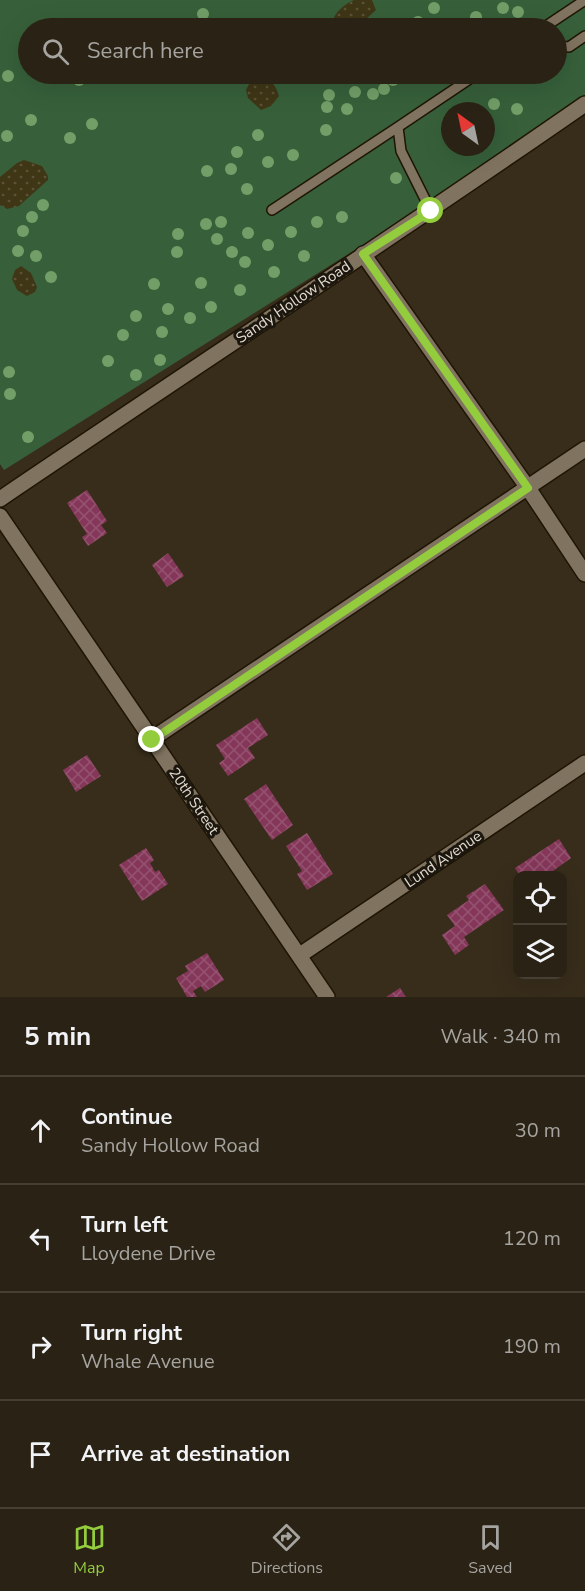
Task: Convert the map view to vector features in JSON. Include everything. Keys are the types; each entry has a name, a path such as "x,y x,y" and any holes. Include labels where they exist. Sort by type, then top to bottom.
{"street":[{"name":"Sandy Hollow Road","path":"0,499 363,254 431,211 585,104"},
{"path":"363,254 585,573"},
{"path":"152,740 585,449"},
{"name":"20th Street","path":"0,516 327,997"},
{"name":"Lund Avenue","path":"300,955 585,763"}],"lane":[{"path":"558,18 585,0"},
{"path":"567,47 585,36"},
{"path":"272,210 462,84"},
{"path":"398,127 401,151 431,211"}],"green space":[{"path":"0,0 585,0 585,98 428,204 4,470 0,464"}],"sand":[{"path":"354,0 372,0 376,10 367,18 334,18 345,5"},
{"path":"249,84 273,84 279,96 271,106 261,110 248,98 246,90"},
{"path":"24,160 42,166 48,180 19,206 7,209 0,205 0,177"},
{"path":"21,266 31,273 37,287 35,292 27,296 17,290 12,279 15,270"}],"building":[{"path":"87,490 107,521 101,525 107,533 88,546 82,537 87,534 67,503"},
{"path":"168,553 184,576 167,587 152,565"},
{"path":"257,718 268,735 248,748 255,758 228,776 219,763 225,759 216,745"},
{"path":"87,755 101,776 76,792 63,770"},
{"path":"266,784 293,825 272,840 244,799"},
{"path":"307,833 333,874 307,890 297,874 302,871 286,846"},
{"path":"559,839 571,858 553,871 517,871 515,868"},
{"path":"146,848 154,860 150,863 155,872 159,870 168,884 142,901 119,865"},
{"path":"485,884 504,910 464,937 469,945 455,955 442,935 455,926 447,915 469,900 466,896"},
{"path":"207,953 224,980 205,992 201,986 193,991 197,997 187,997 176,978 188,971 185,966"},
{"path":"400,988 406,997 386,997"}],"route":[{"path":"152,740 528,488 363,254 431,211"}]}
